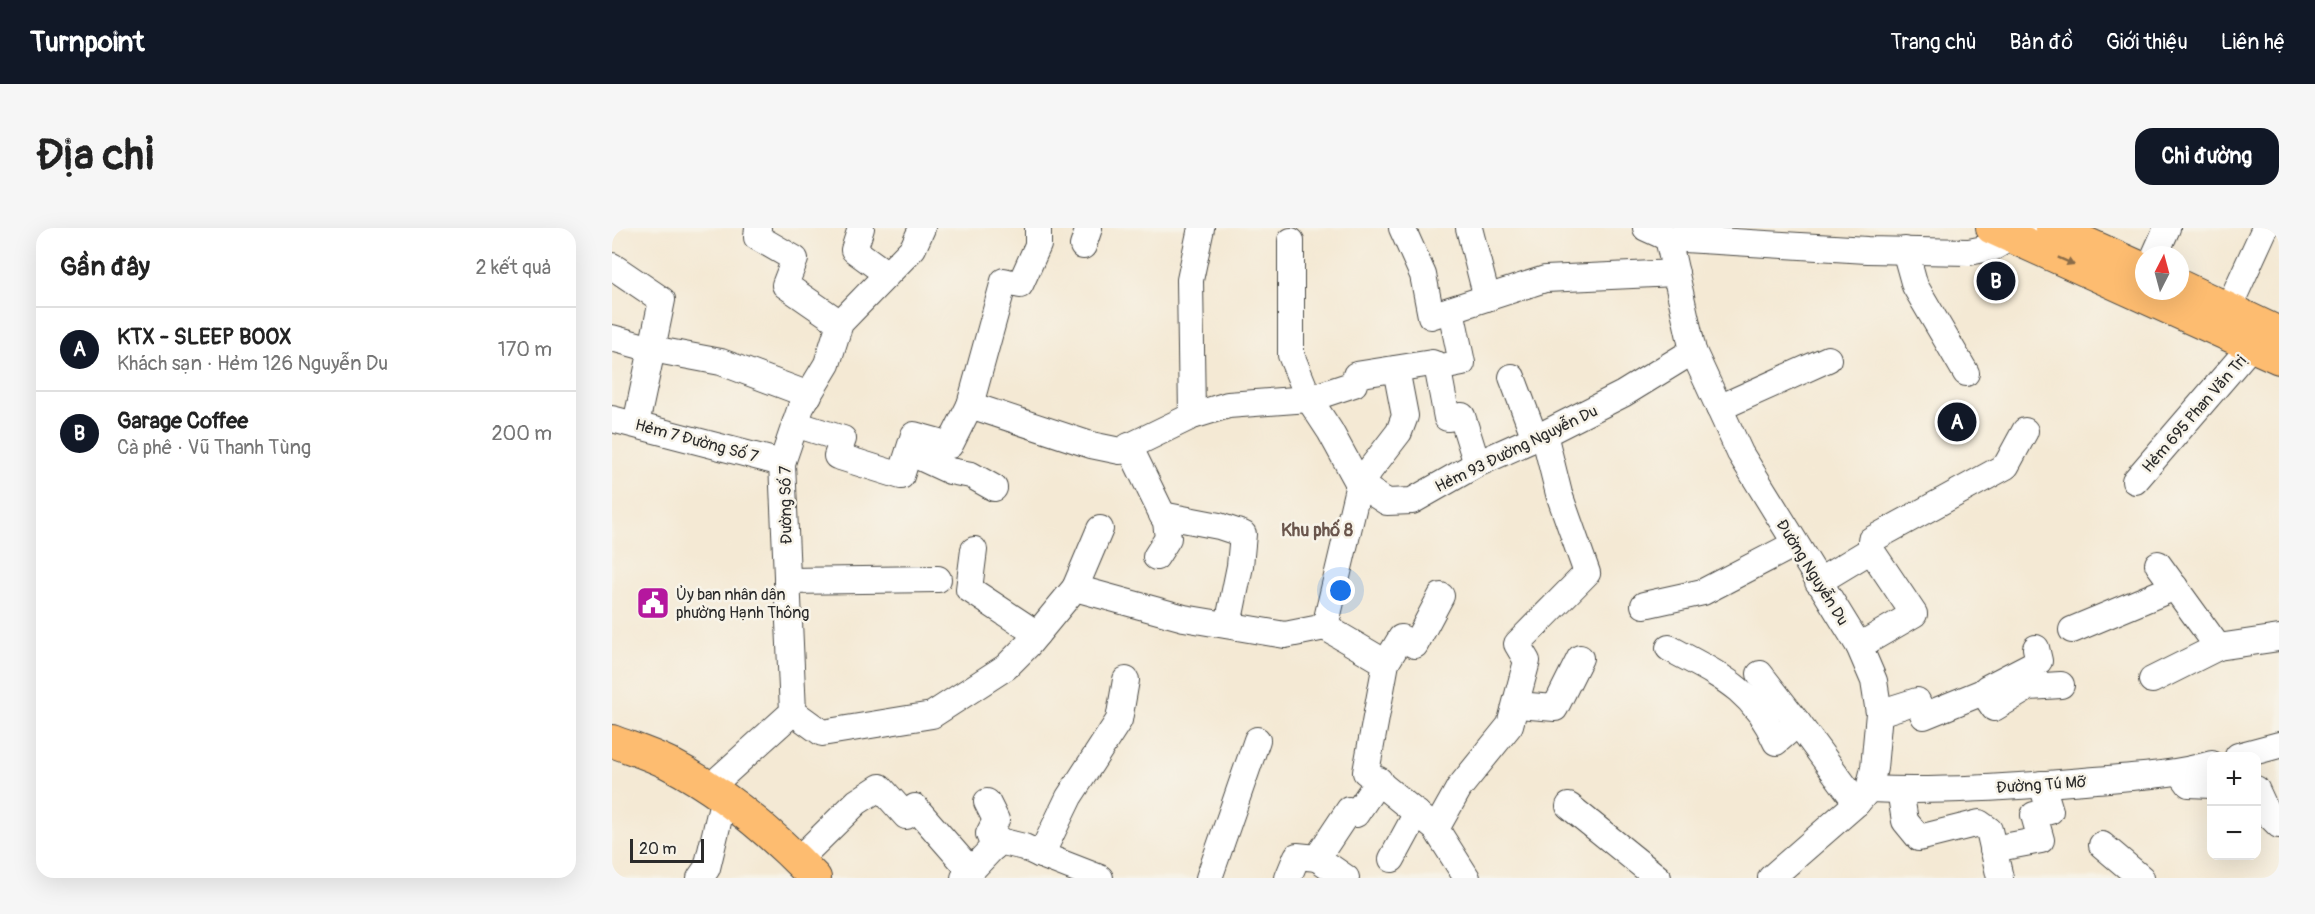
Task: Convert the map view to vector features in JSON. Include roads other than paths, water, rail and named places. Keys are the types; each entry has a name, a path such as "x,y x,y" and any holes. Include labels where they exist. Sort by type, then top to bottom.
{"main road":[{"path":"2052,228 2135,265"},
{"path":"2011,231 2271,345"},
{"path":"2189,290 2228,309 2271,345"},
{"path":"612,741 667,762 716,792 752,817 807,869"}],"street":[{"path":"758,228 757,237 795,259 785,285 840,323"},
{"path":"861,228 854,250 887,274"},
{"name":"Đường Số 7","path":"793,712 782,463 808,395 827,364 840,323 913,248 922,228"},
{"path":"795,424 843,439 837,456 901,477 914,435 950,445 970,405 1004,281 1020,285 1038,245 1038,228"},
{"path":"1192,416 1190,280 1201,228"},
{"path":"970,405 1091,445 1120,451 1192,416 1228,405 1309,399 1354,384 1356,375 1432,363 1442,367 1462,363 1402,228"},
{"path":"1469,228 1487,298"},
{"path":"2159,246 2167,228"},
{"path":"2228,309 2265,228"},
{"path":"1657,233 1905,250 1969,252 1994,247 2011,231"},
{"name":"Đường Nguyễn Du","path":"1657,233 1676,273 1693,351 1740,453 1858,646 1874,681 1878,713 1863,796"},
{"name":"Hẻm 93 Đường Nguyễn Du","path":"1291,241 1291,355 1309,399 1330,431 1359,484 1387,502 1412,501 1477,464 1540,436 1623,394 1693,351"},
{"path":"1905,250 1915,285 1966,373"},
{"path":"612,266 662,300 652,349 624,422"},
{"path":"1441,313 1545,279 1676,273"},
{"path":"612,338 652,349 721,362 808,395"},
{"name":"Hẻm 695 Phan Văn Trị","path":"2135,481 2271,345"},
{"path":"1719,408 1828,359"},
{"path":"1437,365 1447,418 1462,416 1477,464"},
{"path":"1325,627 1359,484 1399,432 1405,416 1396,369"},
{"path":"1392,859 1459,788 1510,724 1527,661 1517,644 1587,573 1540,436 1512,377"},
{"name":"Hẻm 7 Đường Số 7","path":"624,422 782,463"},
{"path":"1858,646 1914,614 1871,550 1871,540 2006,466 2025,431"},
{"path":"1129,446 1162,515 1168,538 1156,557"},
{"path":"909,452 950,471 971,475 993,488"},
{"path":"1162,515 1219,526 1243,534 1240,566 1228,625"},
{"path":"700,878 707,868 716,792 793,712 822,733 932,716 1006,667 1037,634 1075,588 1100,529"},
{"path":"1644,605 1703,592 1795,544"},
{"path":"974,550 969,589 1037,634"},
{"path":"1818,582 1871,550"},
{"path":"2158,564 2218,648"},
{"path":"787,581 938,579"},
{"path":"2072,630 2175,587"},
{"path":"1075,588 1184,618 1286,635 1325,627 1386,663"},
{"path":"1441,596 1415,645 1401,639 1386,663 1366,772 1426,821 1458,874"},
{"path":"2152,680 2218,648 2279,638"},
{"path":"1669,648 1719,675 1751,699 1766,719 1776,742 1798,723"},
{"path":"1878,713 1917,700 1924,716 1983,692 1987,687 2039,661 2036,648"},
{"path":"1516,705 1555,708 1580,658"},
{"path":"1760,674 1798,723 1863,796 1771,878"},
{"path":"1041,855 1069,797 1119,720 1126,680"},
{"path":"1983,692 1994,708 2029,687 2061,685"},
{"path":"1209,878 1257,740"},
{"path":"2253,752 2279,745"},
{"name":"Đường Tú Mỡ","path":"1863,796 1900,790 2042,784 2181,773 2207,765"},
{"path":"2181,773 2188,784 2207,785"},
{"path":"1317,858 1349,810 1356,814 1378,780"},
{"path":"1993,849 2041,840 2034,815 2050,811 2042,784"},
{"path":"807,869 857,802 880,787 906,816 915,807 968,874 999,841 1100,878"},
{"path":"1900,790 1905,820 1919,838 1979,823 1989,830 2000,878"},
{"path":"2261,800 2267,813 2279,825"},
{"path":"987,802 996,820 988,834 994,847"},
{"path":"1569,806 1658,878"},
{"path":"2102,845 2141,878"},
{"path":"1288,878 1297,856 1317,858 1346,878"}],"place":[{"name":"Garage Coffee","path":"1996,281"},
{"name":"KTX - SLEEP BOOX","path":"1957,422"},
{"name":"Ủy ban nhân dân phường Hạnh Thông","path":"653,603"}],"district":[{"name":"Khu phố 8","path":"1317,530"}]}
